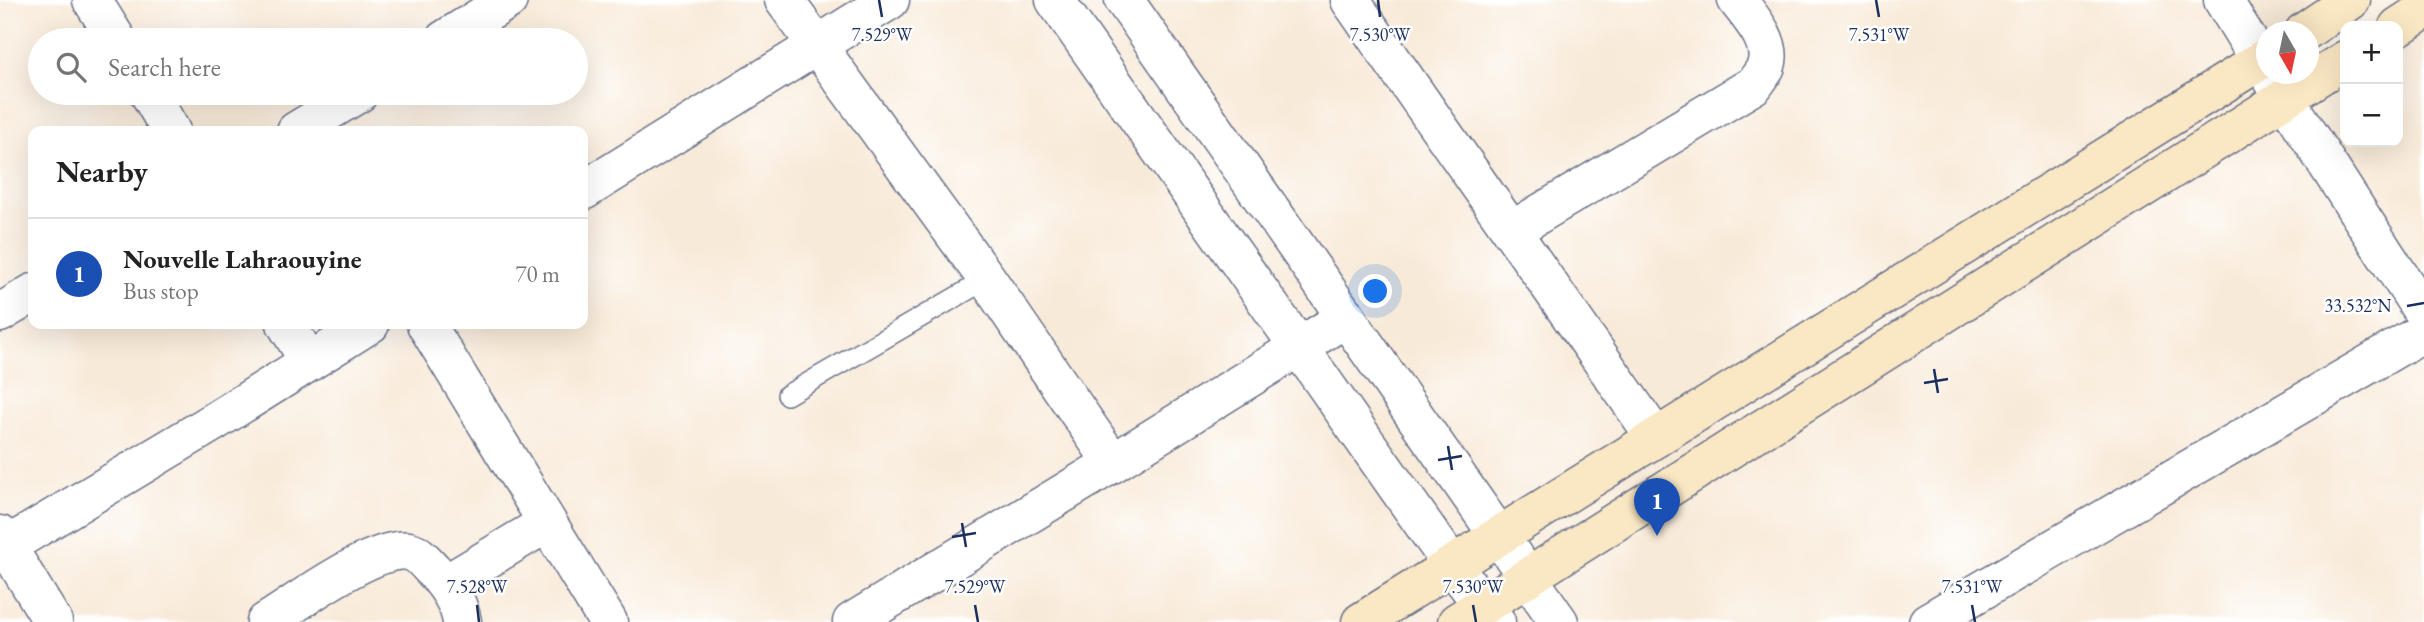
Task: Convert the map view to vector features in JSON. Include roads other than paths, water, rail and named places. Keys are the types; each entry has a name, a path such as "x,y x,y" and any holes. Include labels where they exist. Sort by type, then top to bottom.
{"street":[{"path":"92,0 110,28"},
{"path":"463,28 508,0"},
{"path":"783,0 987,279 1113,463"},
{"path":"588,188 890,0"},
{"path":"1055,0 1452,565 1479,616 1529,577 2153,180 2256,84"},
{"path":"1124,0 1559,622"},
{"path":"1350,0 1656,438"},
{"path":"1511,231 1754,85 1766,65 1766,45 1760,31 1737,0"},
{"path":"2223,0 2256,52"},
{"path":"2319,22 2351,0"},
{"path":"2403,24 2424,10"},
{"path":"2319,64 2340,61"},
{"path":"1361,622 2128,143 2256,79"},
{"path":"2277,84 2424,314"},
{"path":"156,105 168,126"},
{"path":"304,126 339,105"},
{"path":"2128,143 2153,180"},
{"path":"1997,223 2021,263"},
{"path":"0,313 28,296"},
{"path":"852,622 1347,317"},
{"path":"289,329 309,361"},
{"path":"53,622 2,544 212,423 362,329"},
{"path":"429,329 608,622"},
{"path":"1928,622 2424,332"},
{"path":"446,584 547,523"},
{"path":"266,622 348,570 379,555 410,551 419,556 446,584 461,622"}],"lane":[{"path":"787,395 987,279"}],"place":[{"name":"Nouvelle Lahraouyine","path":"1657,536"}]}
